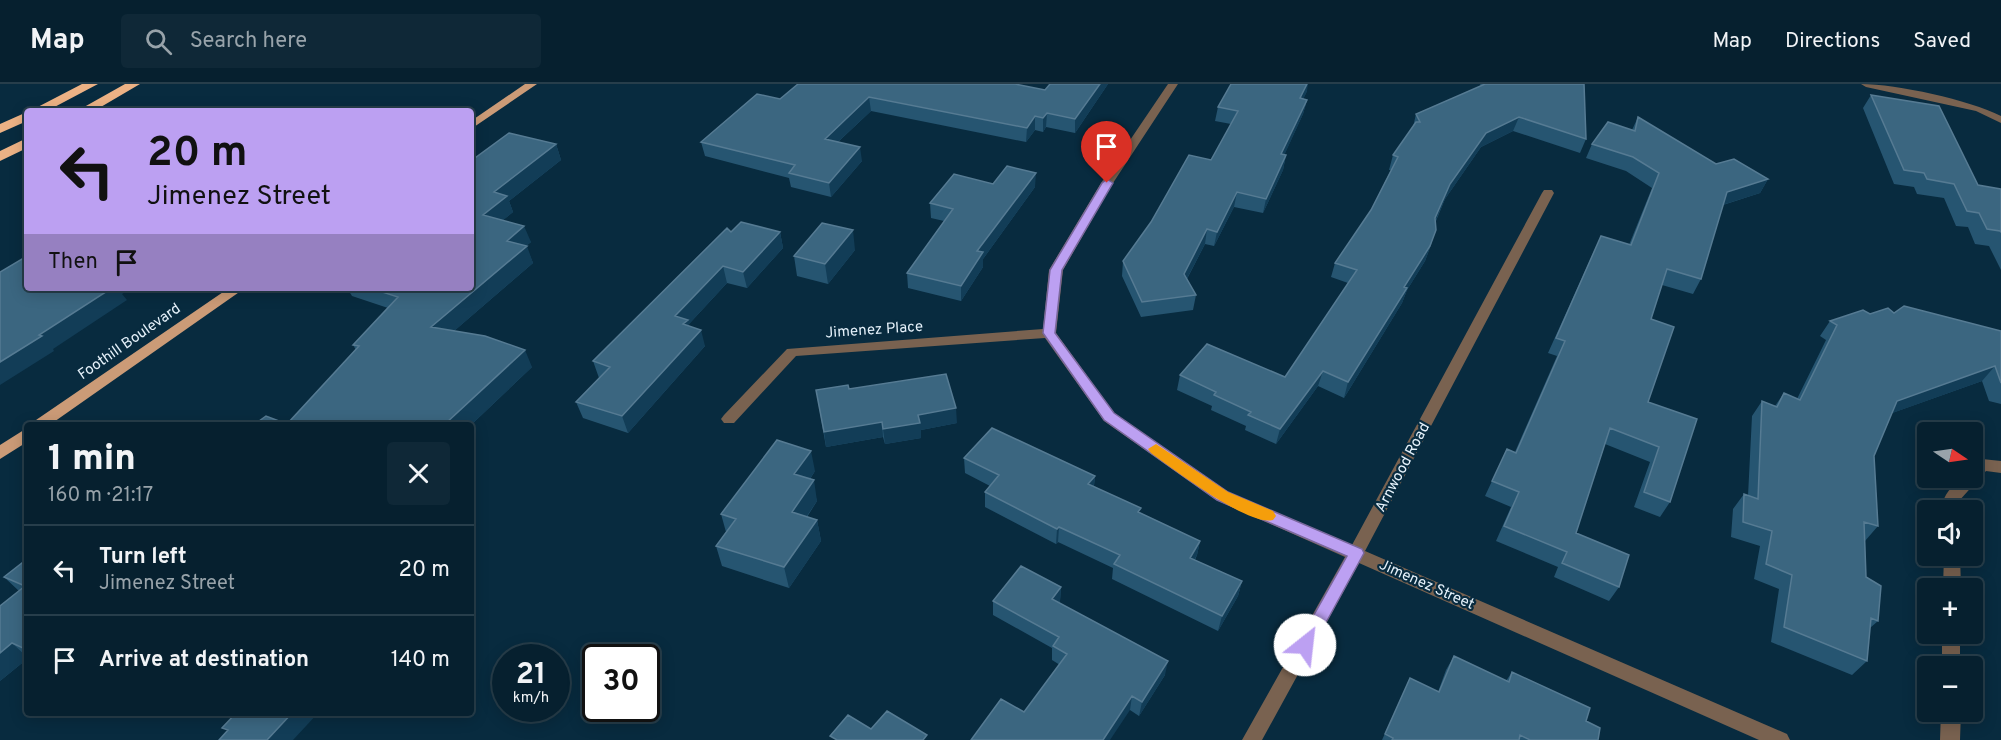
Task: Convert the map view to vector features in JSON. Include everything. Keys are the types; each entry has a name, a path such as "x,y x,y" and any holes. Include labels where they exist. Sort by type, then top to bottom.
{"highway":[{"path":"43,108 92,84"},
{"path":"90,108 134,84"},
{"path":"0,129 24,117"},
{"path":"0,157 24,144"}],"main road":[{"path":"474,124 532,84"},
{"name":"Foothill Boulevard","path":"44,422 234,291"},
{"path":"0,453 24,436"}],"street":[{"path":"1049,333 1056,270 1107,183 1173,84"},
{"path":"1866,84 1979,109 2001,120"},
{"name":"Arnwood Road","path":"1252,740 1356,553 1548,193"},
{"name":"Jimenez Place","path":"729,418 792,352 1049,333"},
{"name":"Jimenez Street","path":"1049,333 1109,417 1222,496 1780,740"},
{"path":"1983,471 2001,467"},
{"path":"1950,500 1961,488"},
{"path":"1950,722 1950,740"}],"building":[{"path":"798,84 1015,84 1045,90 1050,84 1100,84 1075,119 1047,113 1043,118 1035,116 1027,128 869,97 825,139 860,147 829,183 789,173 795,165 701,142 757,94 780,99"},
{"path":"1231,84 1307,84 1300,98 1307,100 1281,154 1286,155 1266,199 1237,192 1217,232 1207,229 1184,274 1196,295 1142,302 1123,261 1151,222 1189,155 1211,160 1238,111 1218,107"},
{"path":"1485,84 1584,84 1586,139 1519,117 1486,133 1450,184 1435,218 1436,230 1430,246 1404,287 1407,288 1348,382 1323,371 1280,429 1248,415 1251,412 1214,395 1216,392 1180,375 1207,344 1285,377 1357,270 1335,263 1371,210 1398,157 1393,155 1416,122 1420,122 1416,114"},
{"path":"1871,95 1939,106 1978,185 2001,189 2001,232 1987,229 1979,213 1967,211 1954,184 1927,179 1924,173 1904,170"},
{"path":"1638,117 1716,164 1734,159 1768,179 1727,192 1701,279 1667,269 1651,319 1674,327 1648,402 1697,419 1670,502 1644,492 1659,447 1610,428 1576,533 1629,555 1619,587 1562,563 1567,552 1504,526 1519,492 1492,481 1507,449 1516,453 1565,341 1556,338 1601,236 1631,245 1659,173 1633,157 1592,144 1608,122 1635,131"},
{"path":"509,133 556,144 494,192 507,196 483,215 524,226 507,241 527,246 474,291 474,159"},
{"path":"1007,166 1036,173 977,251 983,252 961,286 907,273 953,209 930,203 954,174 993,184"},
{"path":"741,222 780,232 743,272 723,266 675,316 688,320 683,324 701,330 622,416 576,402 610,367 593,361 727,228 731,232"},
{"path":"822,223 853,230 825,264 794,256"},
{"path":"24,258 24,291 107,291 0,362 0,272"},
{"path":"379,291 474,291 431,327 485,336 525,350 447,422 289,422 359,346 353,345 398,297"},
{"path":"1904,306 2001,331 2001,383 1995,366 1897,401 1874,456 1878,526 1864,522 1866,577 1881,586 1878,621 1871,618 1867,661 1784,627 1792,575 1766,564 1772,531 1743,522 1744,494 1758,499 1762,401 1777,407 1784,393 1800,400 1837,325 1830,321 1863,310 1870,314 1888,308 1894,313"},
{"path":"946,374 956,408 918,415 920,423 883,429 882,422 824,432 816,390 848,385 849,389"},
{"path":"266,416 282,422 258,422"},
{"path":"992,428 1095,476 1088,484 1141,508 1138,512 1200,541 1190,558 1242,581 1222,616 1114,564 1120,555 1059,527 1057,529 985,492 999,475 964,458"},
{"path":"777,440 811,451 794,474 814,480 792,512 817,520 784,567 716,546 736,519 721,514"},
{"path":"24,561 24,586 4,577"},
{"path":"1021,566 1061,587 1052,599 1168,661 1142,702 1132,696 1103,740 971,740 1001,699 1024,712 1067,654 1053,646 1059,637 993,601"},
{"path":"24,587 24,649 12,643 0,653 0,606"},
{"path":"1454,656 1509,682 1512,672 1590,708 1586,721 1600,728 1598,740 1530,740 1520,735 1519,740 1392,740 1393,738 1385,734 1410,678 1439,692"},
{"path":"887,711 927,735 923,740 837,740 830,736 848,715 871,729"},
{"path":"233,716 289,716 267,740 219,740 228,730 222,728"}],"slow traffic":[{"path":"1156,449 1222,496 1268,516"}],"route":[{"path":"1107,183 1056,270 1049,333 1109,417 1222,496 1356,553 1305,645"}]}
